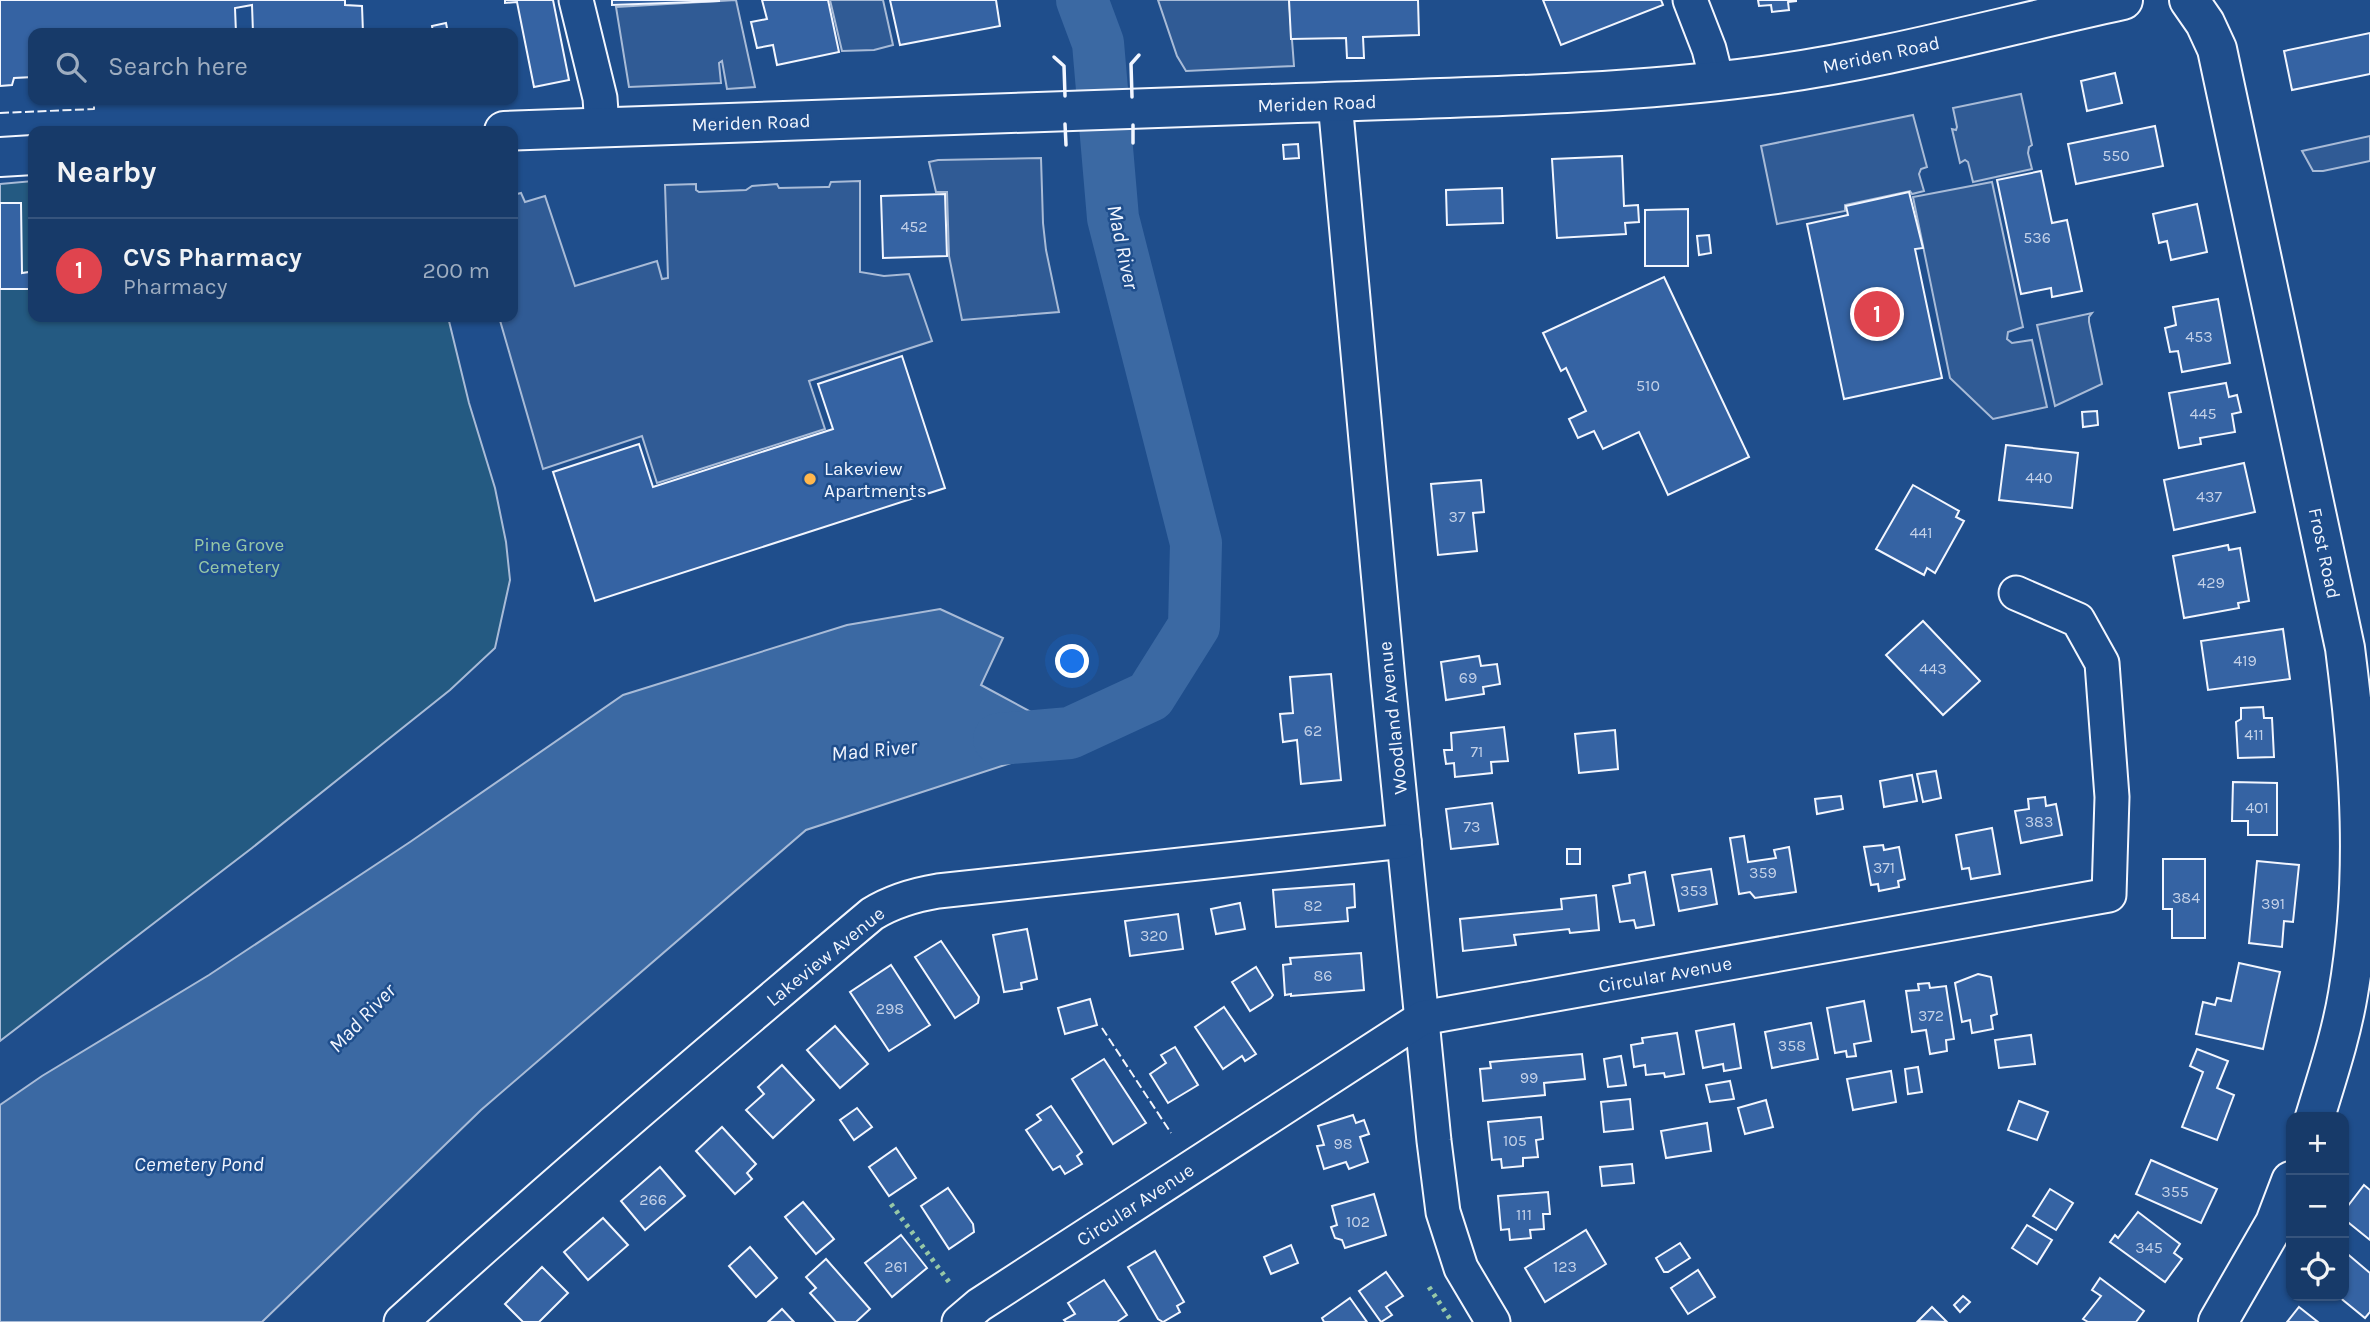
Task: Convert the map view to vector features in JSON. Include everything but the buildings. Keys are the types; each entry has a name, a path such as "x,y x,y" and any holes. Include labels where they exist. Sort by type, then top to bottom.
{"main road":[{"name":"Meriden Road","path":"518,130 1509,95 1717,81 1840,63 2123,0"},
{"name":"Frost Road","path":"2189,0 2205,23 2217,49 2342,635 2356,735 2361,828 2356,940 2341,1026 2316,1112"},
{"path":"0,158 28,155"},
{"path":"2218,1322 2275,1223 2286,1194"}],"street":[{"path":"576,0 600,98 602,127"},
{"path":"1690,0 1709,49 1717,81"},
{"name":"Woodland Avenue","path":"1335,102 1404,841 1443,1212 1461,1268 1493,1322"},
{"name":"Circular Avenue","path":"959,1322 979,1305 1422,1018 2109,895 2112,797 2102,663 2078,620 2016,593"},
{"name":"Lakeview Avenue","path":"401,1322 487,1243 730,1034 872,914 888,905 914,895 938,891 1404,841"}],"green space":[{"name":"Pine Grove Cemetery","path":"28,181 28,322 449,322 469,403 495,488 506,542 510,580 495,648 450,690 252,848 0,1041 0,184"}],"shaded area":[{"path":"736,0 755,87 727,89 722,61 719,63 721,83 629,87 616,7"},
{"path":"830,0 883,0 893,45 874,50 842,51"},
{"path":"1158,0 1289,0 1294,66 1186,71 1177,56"},
{"path":"2021,94 2032,145 2028,153 2032,169 1973,182 1968,162 1965,160 1960,163 1952,129 1956,130 1957,127 1953,108"},
{"path":"1913,115 1927,167 1921,169 1919,174 1924,191 1912,194 1910,191 1845,205 1845,211 1777,224 1761,146"},
{"path":"2370,136 2370,161 2313,171 2302,151"},
{"path":"1041,158 1046,250 1059,312 962,320 949,256 947,192 936,192 929,162"},
{"path":"860,181 860,272 884,276 909,274 932,341 809,381 825,429 657,483 642,436 543,469 500,322 518,322 518,194 521,193 525,202 545,196 575,286 657,261 662,279 668,278 665,185 696,184 696,190 699,192 746,190 752,186 777,184 779,188 829,187 831,182"},
{"path":"1992,182 2023,327 2008,332 2007,339 2012,343 2032,340 2047,407 1993,419 1950,378 1913,197"},
{"path":"2092,313 2089,322 2102,384 2055,406 2037,325"}],"water":[{"name":"Cemetery Pond","path":"940,609 1003,638 981,685 1070,733 1063,746 806,830 481,1110 262,1322 0,1322 0,1105 42,1076 209,975 410,842 623,695 847,625"}],"waterway":[{"name":"Mad River","path":"999,739 1070,733 1150,696 1194,626 1196,543 1113,218 1098,43 1082,0"}],"hedge":[{"path":"891,1204 949,1282"},
{"path":"1429,1287 1452,1322"}],"fence":[{"path":"0,113 94,109 94,105"},
{"path":"1102,1028 1171,1133"}],"wall":[{"path":"1132,97 1131,64 1139,55"},
{"path":"1054,57 1064,66 1065,96"},
{"path":"1065,124 1066,145"},
{"path":"1133,125 1133,143"}],"place":[{"name":"CVS Pharmacy","path":"1877,314"},
{"name":"Lakeview Apartments","path":"810,479"}]}
